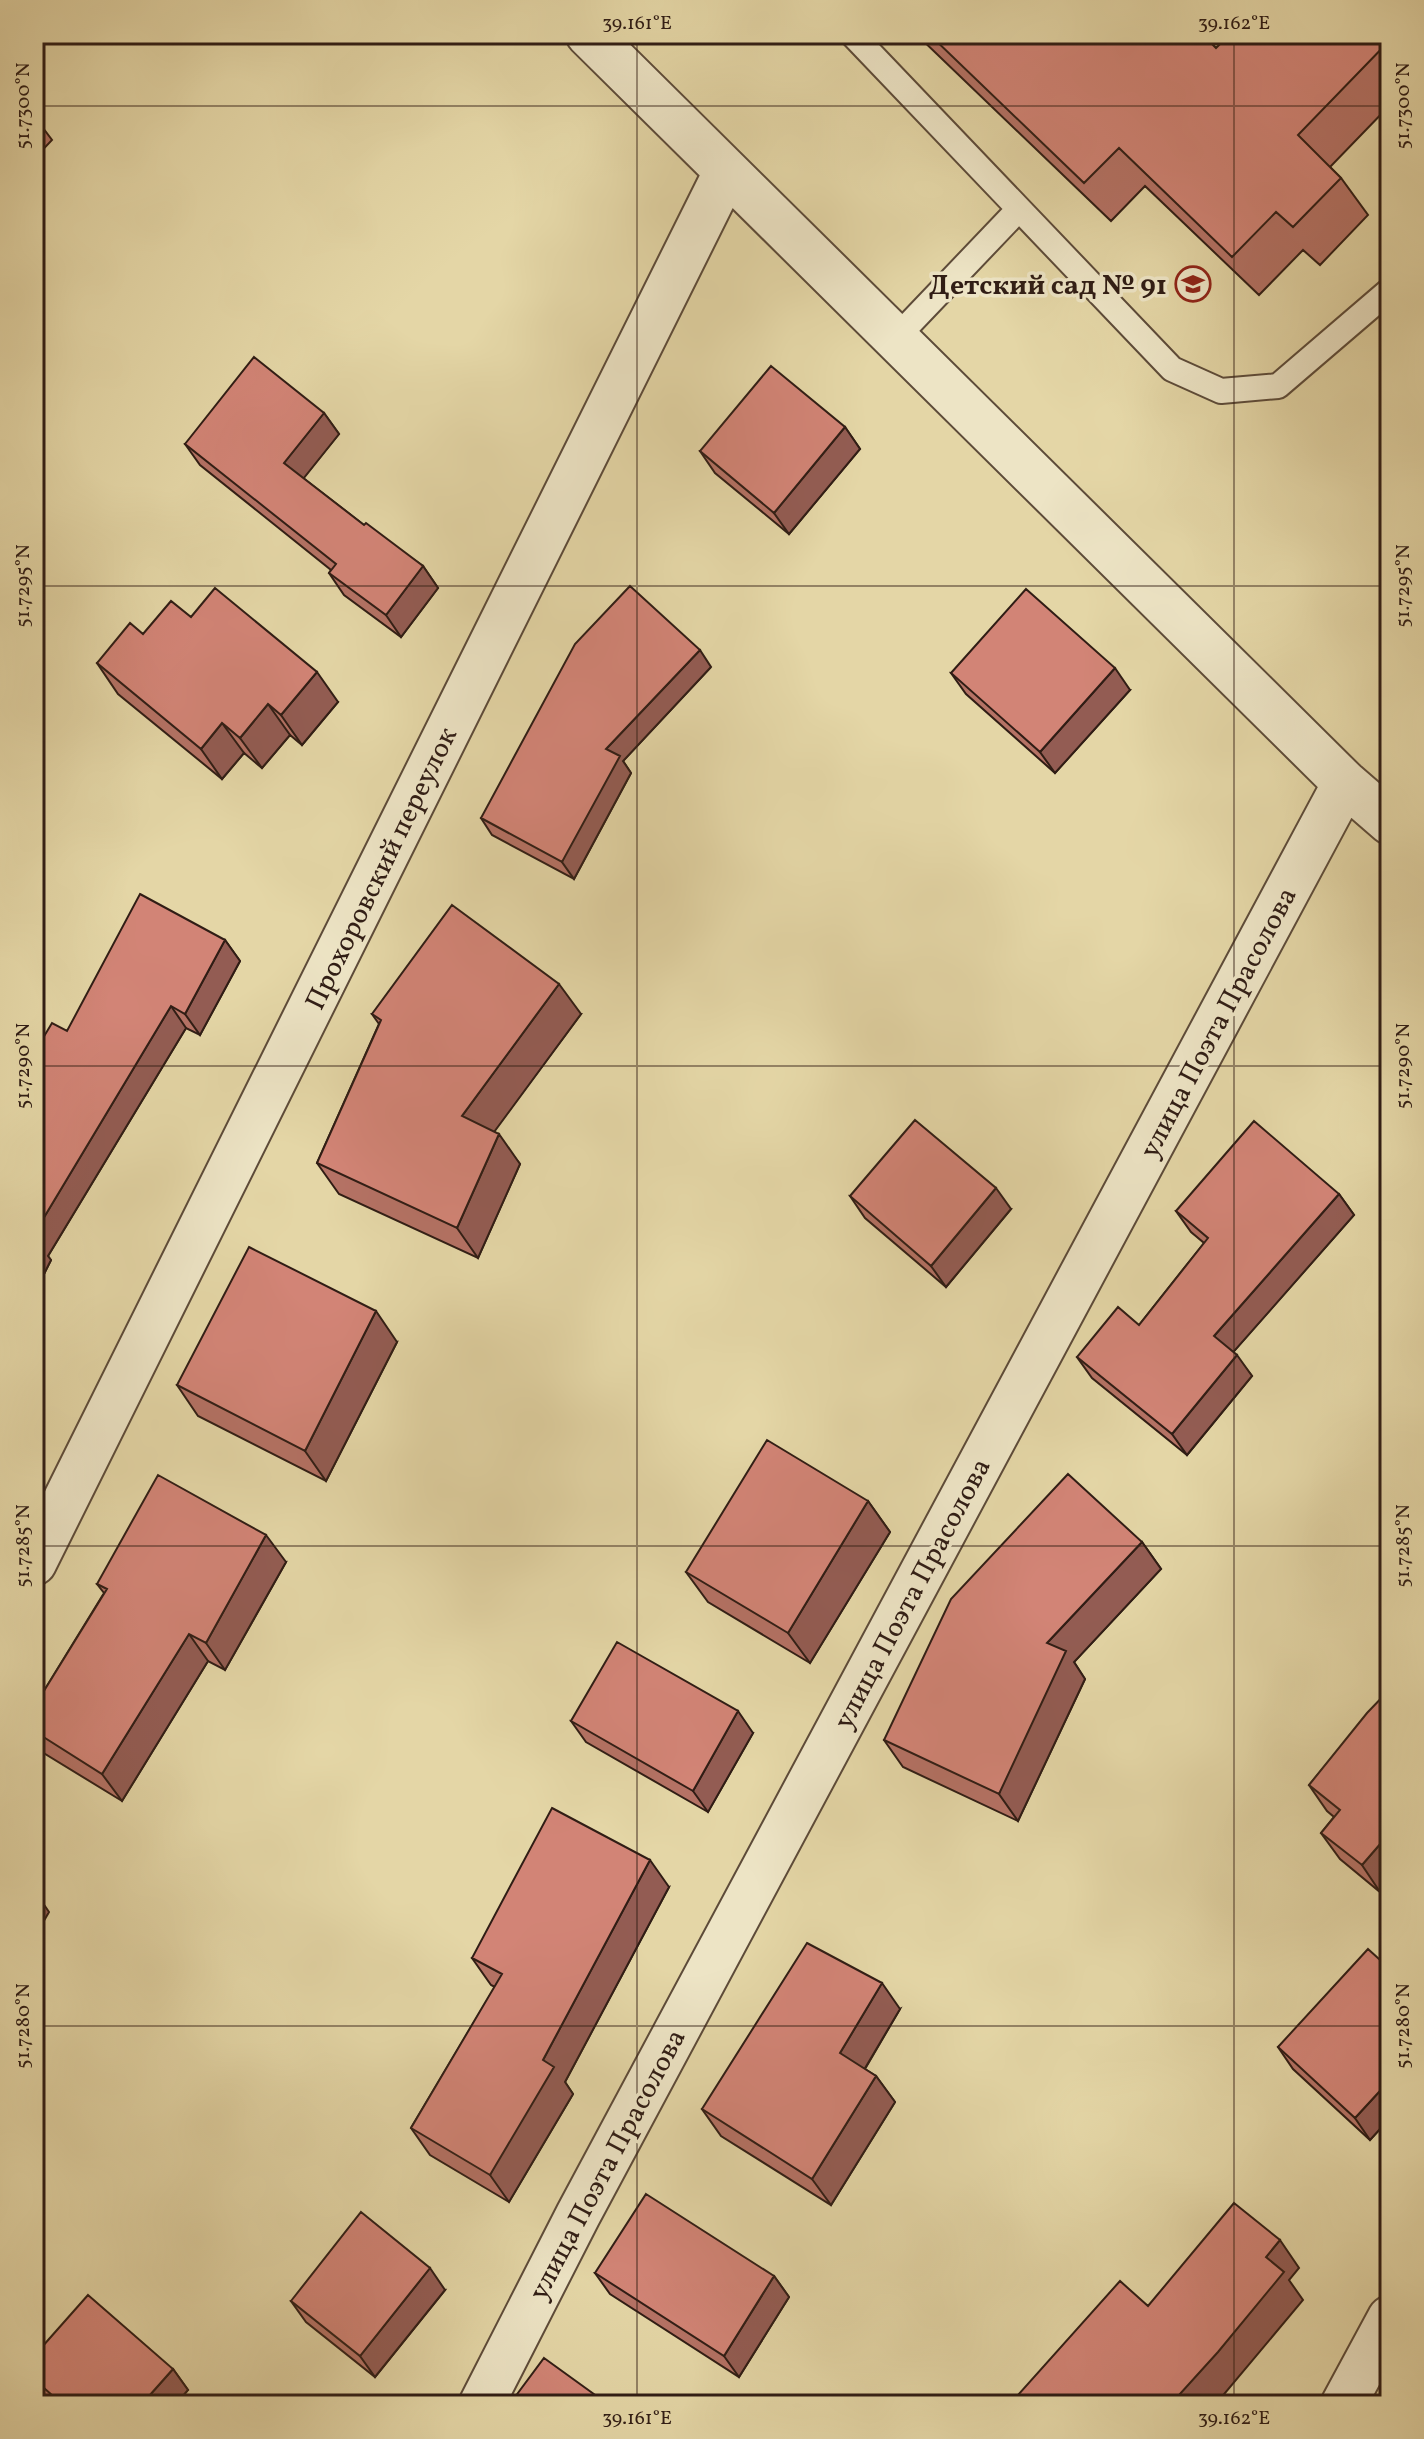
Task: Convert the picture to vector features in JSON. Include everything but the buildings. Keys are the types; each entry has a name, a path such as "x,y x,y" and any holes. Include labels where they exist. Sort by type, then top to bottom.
{"street":[{"path":"588,34 1345,783 1390,822"},
{"name":"Прохоровский переулок","path":"34,1563 726,172"},
{"name":"улица Поэта Прасолова","path":"481,2405 585,2201 1345,783"},
{"path":"1343,2405 1390,2318"}],"lane":[{"path":"852,34 1172,369 1221,391 1278,386 1390,290"},
{"path":"895,339 1019,209"}],"place":[{"name":"Детский сад № 91","path":"1193,284"}]}
